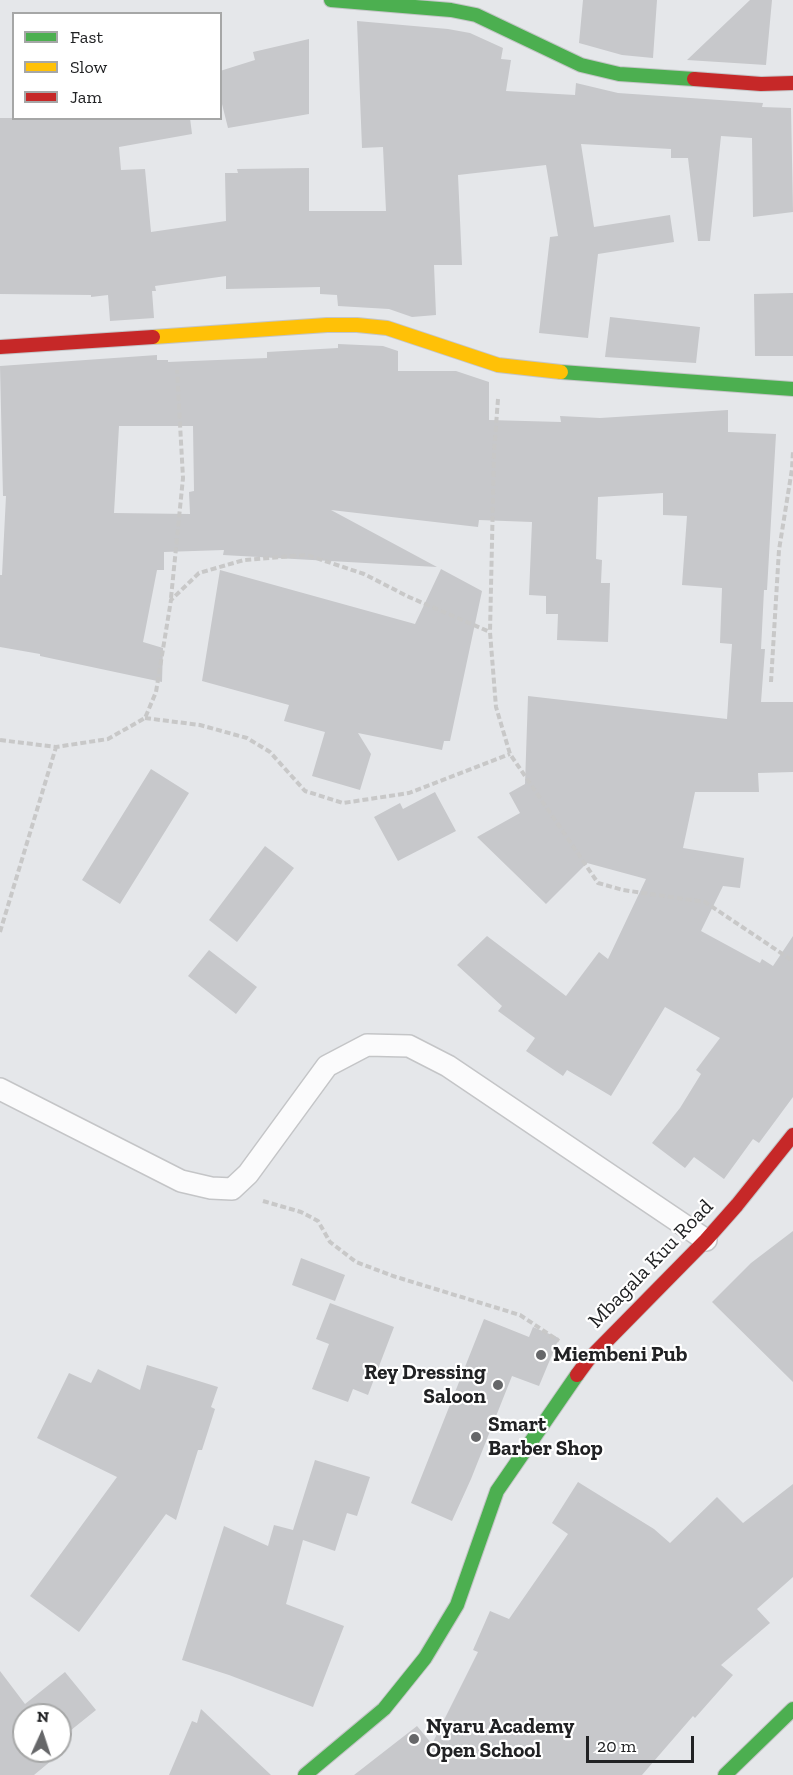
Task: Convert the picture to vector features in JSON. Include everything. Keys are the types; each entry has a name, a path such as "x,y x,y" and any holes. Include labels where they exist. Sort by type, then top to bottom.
{"street":[{"path":"331,0 451,10 476,15 580,65 618,74 761,84 793,83"},
{"path":"0,347 327,325 367,326 411,334 498,366 793,389"},
{"name":"Mbagala Kuu Road","path":"305,1775 384,1709 425,1658 457,1605 497,1491 588,1360 706,1240 793,1136"},
{"path":"725,1775 793,1709"}],"lane":[{"path":"0,1089 181,1181 211,1188 232,1189 253,1167 327,1066 367,1045 409,1046 448,1066 706,1240"}],"path":[{"path":"145,718 156,692 171,600 183,478 176,336"},
{"path":"498,366 490,632 496,707 510,754 598,883 622,890 705,902 793,961"},
{"path":"771,682 779,550 793,451"},
{"path":"171,600 199,573 244,560 307,555 364,574 409,597 490,632"},
{"path":"0,740 56,747 108,738 145,718 200,725 247,738 270,752 305,791 343,803 409,793 510,754"},
{"path":"0,932 56,747"},
{"path":"232,1189 301,1212 318,1221 330,1242 356,1262 520,1315 588,1360"}],"building":[{"path":"583,0 657,0 653,58 622,55 579,43"},
{"path":"750,0 772,0 766,65 687,60"},
{"path":"357,21 448,29 470,33 503,48 501,59 511,60 506,91 575,95 576,83 618,93 763,103 762,107 791,108 793,212 753,217 752,138 721,136 710,241 698,241 688,158 671,158 671,149 581,144 594,227 670,215 674,242 598,254 588,338 539,333 550,237 558,236 546,165 458,175 462,265 434,265 436,315 412,317 389,309 338,306 337,295 320,294 320,287 226,289 226,276 155,286 156,291 152,291 154,318 110,321 108,295 91,297 91,295 0,294 0,118 12,118 12,120 190,120 192,134 119,147 121,170 145,169 151,232 226,221 225,173 238,173 237,169 309,168 309,211 386,211 383,147 362,148"},
{"path":"309,39 309,114 228,128 222,104 222,70 255,60 253,52"},
{"path":"793,293 793,356 755,356 754,294"},
{"path":"610,317 700,327 696,363 605,357"},
{"path":"338,344 383,346 398,351 398,371 456,371 489,382 489,420 561,422 560,416 600,418 728,410 728,432 776,434 767,590 764,590 761,649 765,649 761,702 793,702 793,772 758,773 759,792 695,792 683,848 744,858 740,888 723,886 701,931 760,963 762,959 773,966 793,936 793,1097 759,1143 753,1139 724,1179 694,1157 685,1168 652,1143 680,1108 701,1074 696,1070 720,1038 665,1007 611,1096 567,1070 563,1076 526,1051 535,1038 498,1011 502,1006 457,965 487,936 566,996 599,952 608,959 646,879 587,863 546,904 477,837 520,813 509,793 525,784 528,696 727,719 732,644 720,643 722,588 682,585 687,516 663,515 663,493 598,497 596,559 602,560 601,583 610,583 608,642 557,640 558,614 546,614 546,596 529,595 532,522 479,520 478,527 331,510 437,567 223,555 224,550 164,552 164,570 157,570 143,642 163,648 162,682 0,647 0,575 2,575 6,496 3,496 0,366 157,355 157,360 168,360 168,362 267,358 267,352 338,348","holes":["119,426 193,426 194,491 189,492 190,514 114,513"]},
{"path":"441,569 482,591 450,741 444,741 442,750 358,733 371,754 360,790 312,776 325,732 284,721 289,705 202,681 220,570 415,624"},
{"path":"151,769 189,793 120,904 82,880"},
{"path":"435,792 456,831 398,861 374,817 400,803 403,809"},
{"path":"265,846 294,868 237,942 209,920"},
{"path":"209,950 257,987 236,1014 188,976"},
{"path":"793,1231 793,1382 712,1302 751,1263"},
{"path":"301,1258 345,1275 335,1301 292,1285"},
{"path":"330,1303 394,1327 368,1395 353,1389 348,1402 312,1389 329,1344 316,1339"},
{"path":"484,1319 529,1337 533,1327 559,1338 539,1386 512,1376 452,1521 411,1503"},
{"path":"147,1365 218,1387 211,1407 215,1409 202,1450 198,1450 176,1520 166,1514 79,1632 30,1596 117,1477 37,1438 69,1373 91,1383 98,1369 140,1390"},
{"path":"315,1460 370,1477 357,1516 347,1513 335,1551 303,1540 286,1604 344,1626 313,1707 182,1660 224,1526 268,1546 274,1525 293,1530"},
{"path":"578,1482 654,1529 670,1543 717,1497 743,1523 793,1484 793,1577 757,1609 770,1623 721,1665 733,1675 695,1718 693,1716 642,1775 354,1775 417,1726 432,1744 478,1652 473,1650 490,1611 509,1619 568,1534 552,1523"},
{"path":"0,1671 24,1703 12,1703 12,1763 49,1763 34,1775 0,1775"},
{"path":"65,1672 96,1710 72,1729 72,1703 26,1703"},
{"path":"201,1709 271,1775 169,1775 192,1721 197,1723"}],"traffic: fast":[{"path":"331,0 451,10 476,15 581,65 619,74 694,79"},
{"path":"561,372 793,389"},
{"path":"305,1775 384,1709 425,1658 457,1605 497,1491 577,1375"},
{"path":"725,1775 793,1709"}],"traffic: slow":[{"path":"153,337 357,325 387,328 498,365 561,372"}],"traffic: jam":[{"path":"694,79 761,84 793,83"},
{"path":"0,347 153,337"},
{"path":"577,1375 588,1360 706,1240 793,1135"}],"place":[{"name":"Miembeni Pub","path":"541,1355"},
{"name":"Rey Dressing Saloon","path":"498,1385"},
{"name":"Smart Barber Shop","path":"476,1437"},
{"name":"Nyaru Academy Open School","path":"414,1739"}]}
